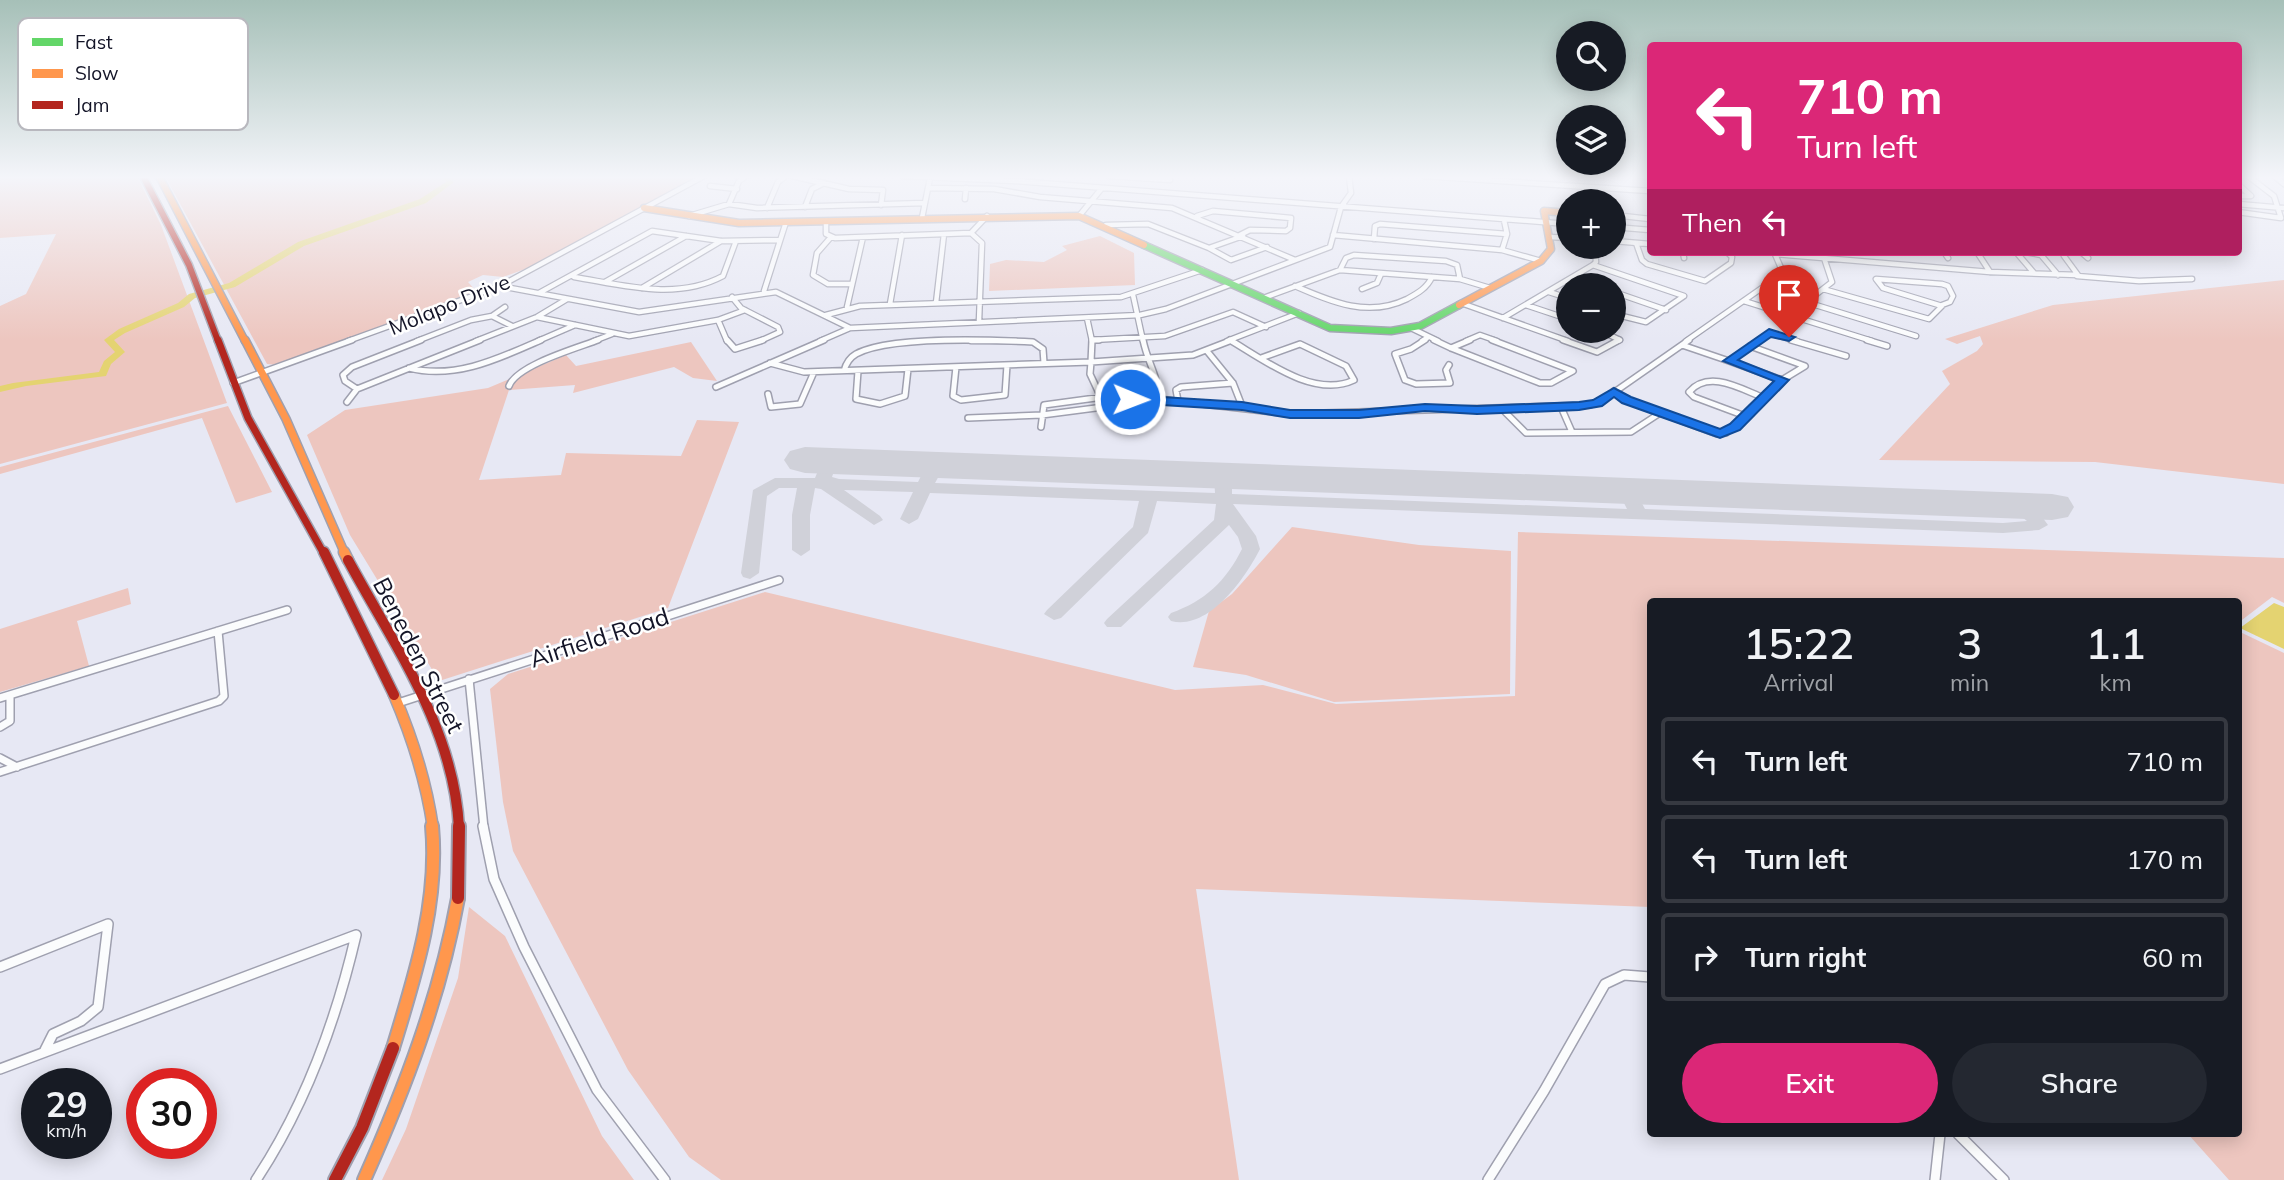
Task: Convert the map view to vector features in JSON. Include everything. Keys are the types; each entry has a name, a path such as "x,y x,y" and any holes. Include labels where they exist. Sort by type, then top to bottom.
{"main road":[{"name":"Beneden Street","path":"170,231 200,292 248,418 328,560 398,703 421,755 433,808 433,892 418,970 405,1014 362,1128 335,1180"},
{"name":"Beneden Street","path":"187,231 287,421 327,520 421,695 444,748 454,781 460,831 459,889 439,997 407,1088 364,1180"},
{"path":"1120,231 1337,330 1411,328 1541,261 1551,249 1548,231"}],"street":[{"name":"Molapo Drive","path":"233,383 500,286 601,231"},
{"path":"538,293 652,231"},
{"path":"652,231 721,241 780,240"},
{"path":"764,291 783,231"},
{"path":"826,231 831,237 971,233 982,243 979,321"},
{"path":"1171,231 1231,260 1267,247"},
{"path":"1233,231 1296,261"},
{"path":"1209,248 1246,231"},
{"path":"716,387 850,328 1140,315 1326,249 1334,231"},
{"path":"1374,239 1375,231"},
{"path":"1470,231 1507,234 1502,250"},
{"path":"936,303 944,234"},
{"path":"890,304 902,235"},
{"path":"1333,235 1502,250 1541,261"},
{"path":"605,282 687,236"},
{"path":"831,237 817,253 813,275 828,284 851,284"},
{"path":"846,307 863,237"},
{"path":"1550,237 1556,237"},
{"path":"642,288 721,241"},
{"path":"572,276 661,291 722,278 736,241"},
{"path":"1626,242 1647,244"},
{"path":"1636,243 1642,260 1647,264 1705,281 1731,262 1731,256"},
{"path":"1340,270 1346,258 1354,254 1436,260 1457,265 1460,279"},
{"path":"1041,427 1042,407 1048,403 1159,399 1242,406 1285,413 1330,415 1425,407 1502,409 1597,403 1782,273 1775,256"},
{"path":"1805,256 1990,272 2139,281 2192,279"},
{"path":"1788,316 1832,282 1823,256"},
{"path":"1864,256 1866,262"},
{"path":"1980,256 1990,272"},
{"path":"2019,256 2034,273"},
{"path":"2042,256 2058,275"},
{"path":"2064,256 2077,276"},
{"path":"1580,273 1596,262 1596,259"},
{"path":"1592,265 1684,296 1644,323 1626,318"},
{"path":"825,315 846,307 890,304 1133,295 1204,269"},
{"path":"1266,297 1340,270 1460,279 1490,288"},
{"path":"1362,289 1377,283 1381,274"},
{"path":"1295,286 1344,307 1366,310 1395,305 1426,288 1432,277"},
{"path":"1823,289 1929,319 1952,299 1946,285 1876,279 1883,288 1942,305"},
{"path":"500,286 646,312 764,291 780,293 850,328"},
{"path":"1503,318 1556,288"},
{"path":"1549,292 1556,294"},
{"path":"1133,295 1140,315 1147,359 1157,373 1159,399"},
{"path":"1626,296 1666,310"},
{"path":"718,320 729,345 735,349 780,332 778,327 745,310 732,297"},
{"path":"347,402 357,388 537,317 567,299"},
{"path":"1744,301 1887,346"},
{"path":"1806,302 1916,336"},
{"path":"1461,303 1556,337"},
{"path":"1526,305 1556,315"},
{"path":"357,388 345,381 343,375 352,368 471,320 492,316 505,307"},
{"path":"537,317 634,336 718,320 745,310"},
{"path":"1092,340 1180,332 1233,312 1266,327"},
{"path":"770,363 798,372 814,372 1187,357 1299,313"},
{"path":"492,316 512,326"},
{"path":"1087,318 1092,340 1090,374 1104,401"},
{"path":"409,368 427,374 466,367 575,325"},
{"path":"1411,328 1427,338 1451,348 1539,383 1551,383 1572,372 1565,366 1482,335 1474,335 1451,348"},
{"path":"509,386 512,378 524,370 613,333"},
{"path":"1729,361 1771,333 1846,356"},
{"path":"1427,338 1411,349 1395,354 1405,380 1416,384 1450,383 1446,370 1449,365"},
{"path":"1230,340 1261,358 1314,384 1347,384 1354,380 1346,366 1300,344 1261,358"},
{"path":"844,371 851,357 871,349 956,344 1032,342 1044,349 1044,363"},
{"path":"1571,343 1602,352 1616,343"},
{"path":"1682,345 1782,380"},
{"path":"1614,391 1626,400 1720,434 1735,427 1782,380 1805,366 1750,346"},
{"path":"1207,351 1233,383 1242,406"},
{"path":"956,367 954,397 961,400 1005,395 1007,365"},
{"path":"858,371 856,399 863,403 877,403 897,401 905,396 908,369"},
{"path":"768,394 771,407 800,404 807,380 814,372"},
{"path":"1745,416 1704,402 1691,395 1689,390 1710,380 1764,398"},
{"path":"1178,401 1176,390 1181,387 1233,383"},
{"path":"968,418 1042,415 1104,401 1120,408 1128,417"},
{"path":"1561,407 1572,432"},
{"path":"1502,409 1510,414 1524,433 1631,432 1661,413"},
{"name":"Airfield Road","path":"398,703 779,580"},
{"path":"0,698 287,610"},
{"path":"0,772 219,701 224,696 225,685 218,631"},
{"path":"469,679 484,837 494,879 524,947 597,1090 664,1180"},
{"path":"0,727 10,721 10,695"},
{"path":"0,758 19,768"},
{"path":"0,967 108,924 98,1007 81,1021 53,1034 46,1051"},
{"path":"0,1069 356,934 349,968 294,1115 256,1180"},
{"path":"1488,1180 1544,1091 1605,984 1624,975 1647,977"},
{"path":"1935,1180 1940,1137"},
{"path":"1961,1137 2004,1180"}],"shaded area":[{"path":"0,231 163,231 227,403 0,464 0,306 26,294 56,234 0,238"},
{"path":"195,231 597,231 528,268 503,277 483,275 468,282 476,291 277,365 267,364"},
{"path":"1100,236 1134,253 1135,285 989,291 990,264 1006,260 1044,262 1067,250 1062,246"},
{"path":"2284,280 2284,484 2095,462 1879,460 1950,384 1942,371 1977,351 1983,344 1980,336 1957,344 1945,339 2053,305"},
{"path":"691,342 717,381 693,378 674,367 573,393 575,385 509,390 479,480 561,475 566,453 681,456 697,420 739,422 668,608 439,681 350,535 307,435 345,410 488,388 566,355 576,366"},
{"path":"228,406 272,492 236,503 202,418 0,474 0,467"},
{"path":"1292,527 1419,545 1511,551 1510,694 1334,702 1246,675 1193,667 1209,611 1232,594"},
{"path":"1518,532 2284,558 2284,603 2272,597 2242,620 2242,598 1647,598 1647,907 1196,889 1239,1180 721,1180 689,1157 628,1070 513,851 503,802 490,689 508,674 765,592 1175,690 1263,685 1336,704 1515,696"},
{"path":"128,588 131,604 77,621 89,666 0,692 0,629"},
{"path":"2274,603 2284,607 2284,649 2242,629"},
{"path":"2242,633 2284,653 2284,1180 2229,1180 2191,1137 2242,1137"},
{"path":"469,907 505,936 602,1136 634,1180 382,1180 406,1129 458,978"}],"waterway":[{"path":"0,389 26,383 103,374 107,363 120,352 109,340 122,331 181,305 192,296 232,285 301,244 338,231"}],"taxiway":[{"path":"835,462 828,465 823,479 836,484"},
{"path":"924,487 937,465"},
{"path":"1223,477 1224,499"},
{"path":"750,573 759,494 775,483 807,483"},
{"path":"801,550 801,515 807,483"},
{"path":"807,483 825,484"},
{"path":"825,484 924,487"},
{"path":"825,484 874,520"},
{"path":"909,519 924,487"},
{"path":"924,487 1224,499"},
{"path":"1627,491 1638,514"},
{"path":"1054,614 1142,529 1149,496"},
{"path":"1114,623 1222,522 1224,499"},
{"path":"1224,499 2003,528 2039,525 2028,510 2016,505"},
{"path":"1178,617 1203,607 1222,592 1238,573 1251,549 1247,536 1225,508"}],"runway":[{"path":"805,460 2052,507"}],"traffic: fast":[{"path":"1144,245 1330,328 1391,331 1420,326 1459,305"}],"traffic: slow":[{"path":"188,231 286,419 348,560"},
{"path":"1113,231 1144,245"},
{"path":"1459,305 1541,261 1551,249 1548,231"},
{"path":"393,1048 420,956 429,913 433,871 433,829 427,786 414,742 394,695"},
{"path":"364,1180 408,1077 433,1007 458,898"}],"traffic: jam":[{"path":"171,231 189,265 248,418 328,560 394,695"},
{"path":"348,560 422,694 445,751 458,810 458,898"},
{"path":"335,1180 362,1128 393,1048"}],"route":[{"path":"1130,399 1159,399 1242,406 1290,414 1330,415 1425,407 1477,410 1579,406 1597,403 1614,391 1626,400 1720,434 1735,427 1782,380 1729,361 1769,333 1789,337"}]}
